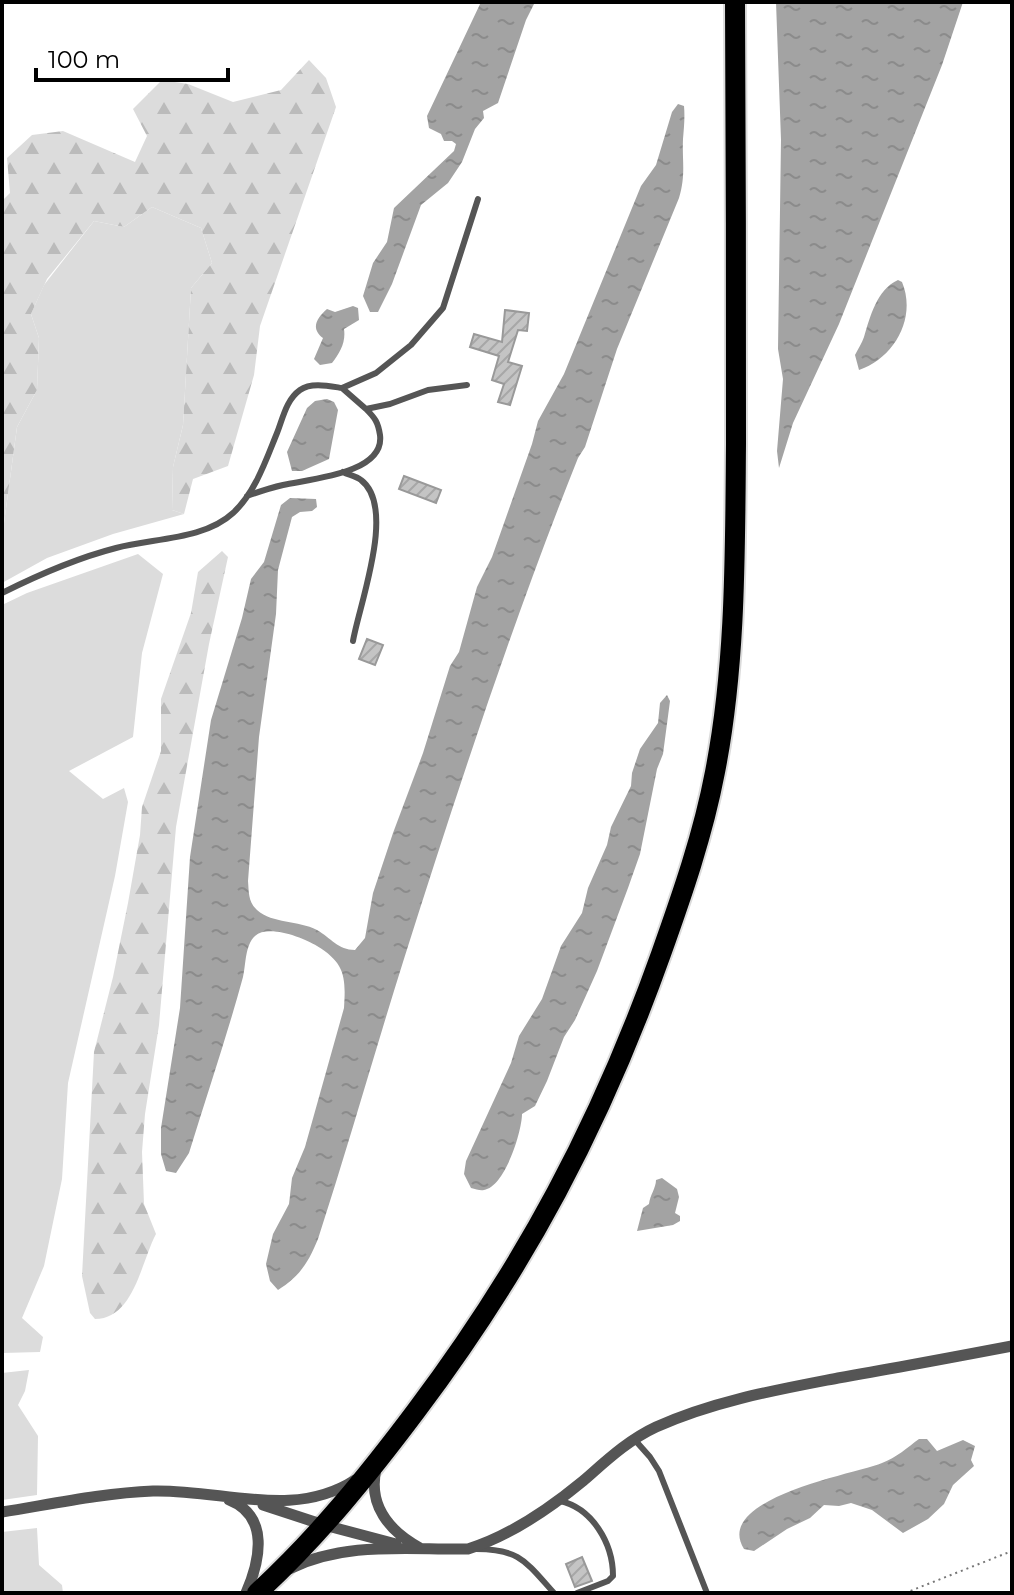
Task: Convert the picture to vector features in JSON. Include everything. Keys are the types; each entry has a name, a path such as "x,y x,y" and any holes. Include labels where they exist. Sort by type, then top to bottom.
{"highway":[{"path":"257,1593 324,1525 378,1462 462,1349 523,1256 580,1151 618,1067 689,876 718,755 733,598 737,373 735,2"}],"street":[{"path":"275,1577 301,1563 353,1550 468,1549 499,1537 558,1501 634,1439 674,1420 736,1399 1012,1346"},
{"path":"2,1512 126,1493 177,1491 281,1502 319,1497 348,1485 378,1462"},
{"path":"378,1462 374,1490 382,1514 389,1526 424,1550"},
{"path":"210,1493 238,1504 256,1524 260,1540 258,1557 246,1593"},
{"path":"244,1499 324,1525 424,1550"}],"lane":[{"path":"2,593 68,564 115,548 204,530 223,521 247,496 288,402 299,391 308,386 342,388 376,373 411,345 443,308 478,199"},
{"path":"366,409 428,390 467,385"},
{"path":"247,496 343,472 375,454 381,442 378,421 342,388"},
{"path":"343,472 360,479 366,486 375,514 370,576 353,641"},
{"path":"634,1439 659,1471 707,1593"},
{"path":"558,1501 576,1504 595,1522 613,1567 613,1576 608,1581 577,1593"},
{"path":"468,1549 499,1549 516,1554 554,1593"}],"path":[{"path":"905,1593 1012,1551"}],"green space":[{"path":"309,60 326,78 336,107 260,326 254,375 228,466 193,479 184,514 172,510 173,467 183,425 191,288 212,263 201,228 152,207 124,227 94,221 47,279 31,314 39,338 37,390 17,427 2,538 2,201 10,193 7,158 32,135 63,131 135,162 147,136 133,109 162,80 188,84 233,102 281,90"},
{"path":"152,207 201,228 212,263 191,288 183,425 173,467 172,510 184,514 113,534 47,558 2,583 2,538 17,427 37,390 39,338 31,314 44,285 94,221 124,227"},
{"path":"222,551 228,557 176,827 159,1025 145,1114 142,1152 144,1204 156,1234 127,1299 119,1310 95,1319 90,1313 82,1276 94,1052 128,903 142,807 161,751 161,699 191,613 198,572"},
{"path":"138,554 163,574 142,653 133,737 69,771 103,799 124,788 128,802 115,876 68,1083 62,1179 44,1266 22,1318 43,1337 40,1352 2,1353 2,605 27,593"},
{"path":"29,1370 25,1391 18,1405 38,1436 37,1495 2,1500 2,1373"},
{"path":"37,1528 39,1565 62,1585 63,1593 2,1593 2,1532"}],"water":[{"path":"481,2 535,2 498,103 483,111 484,118 475,129 462,162 448,183 421,205 392,284 378,312 370,312 363,296 373,263 387,242 394,208 454,151 456,144 444,141 441,134 429,128 427,116"},
{"path":"776,2 963,2 942,65 839,324 793,423 779,468 777,451 783,379 778,349 781,140"},
{"path":"678,104 684,106 683,175 679,198 617,349 585,447 530,582 486,708 403,962 318,1239 302,1268 278,1290 270,1281 266,1264 273,1234 289,1204 292,1178 305,1147 344,1008 342,972 326,952 304,939 286,934 268,931 255,936 248,950 237,999 189,1153 176,1173 166,1171 161,1154 161,1128 180,1008 190,857 211,720 251,579 264,562 281,505 290,498 316,499 317,507 312,511 300,512 292,517 278,570 276,614 259,737 248,881 252,904 263,914 310,927 339,946 355,950 365,938 373,893 393,833 423,753 450,666 459,652 477,587 492,557 538,421 564,374 641,186 656,165 672,112"},
{"path":"898,280 902,282 907,309 899,335 883,356 859,370 855,355 875,304 885,290"},
{"path":"353,306 358,308 359,320 344,329 342,347 332,363 320,365 314,359 323,338 317,331 318,319 327,309 335,312"},
{"path":"327,399 334,402 338,410 329,459 302,471 292,471 287,452 307,408 315,401"},
{"path":"667,695 670,701 663,754 657,769 640,854 597,971 564,1037 535,1106 522,1114 516,1145 505,1169 492,1187 482,1190 471,1188 464,1174 466,1161 511,1063 519,1036 542,999 561,946 582,913 611,827 631,786 640,749 658,723 660,703"},
{"path":"662,1178 677,1189 679,1197 675,1213 680,1216 680,1221 637,1231 643,1208 649,1204 656,1180"},
{"path":"919,1439 927,1439 937,1451 963,1440 975,1446 971,1460 974,1466 953,1485 944,1504 928,1519 903,1533 872,1510 851,1503 824,1505 810,1518 754,1551 744,1549 740,1531 748,1516 766,1502 887,1461"}],"building":[{"path":"505,310 529,313 527,331 518,330 508,362 522,366 510,405 498,402 504,384 492,380 499,356 470,347 474,334 502,342"},
{"path":"404,476 441,490 436,503 399,489"},
{"path":"367,639 383,645 375,665 359,659"},
{"path":"582,1557 592,1581 575,1587 566,1564"}]}
